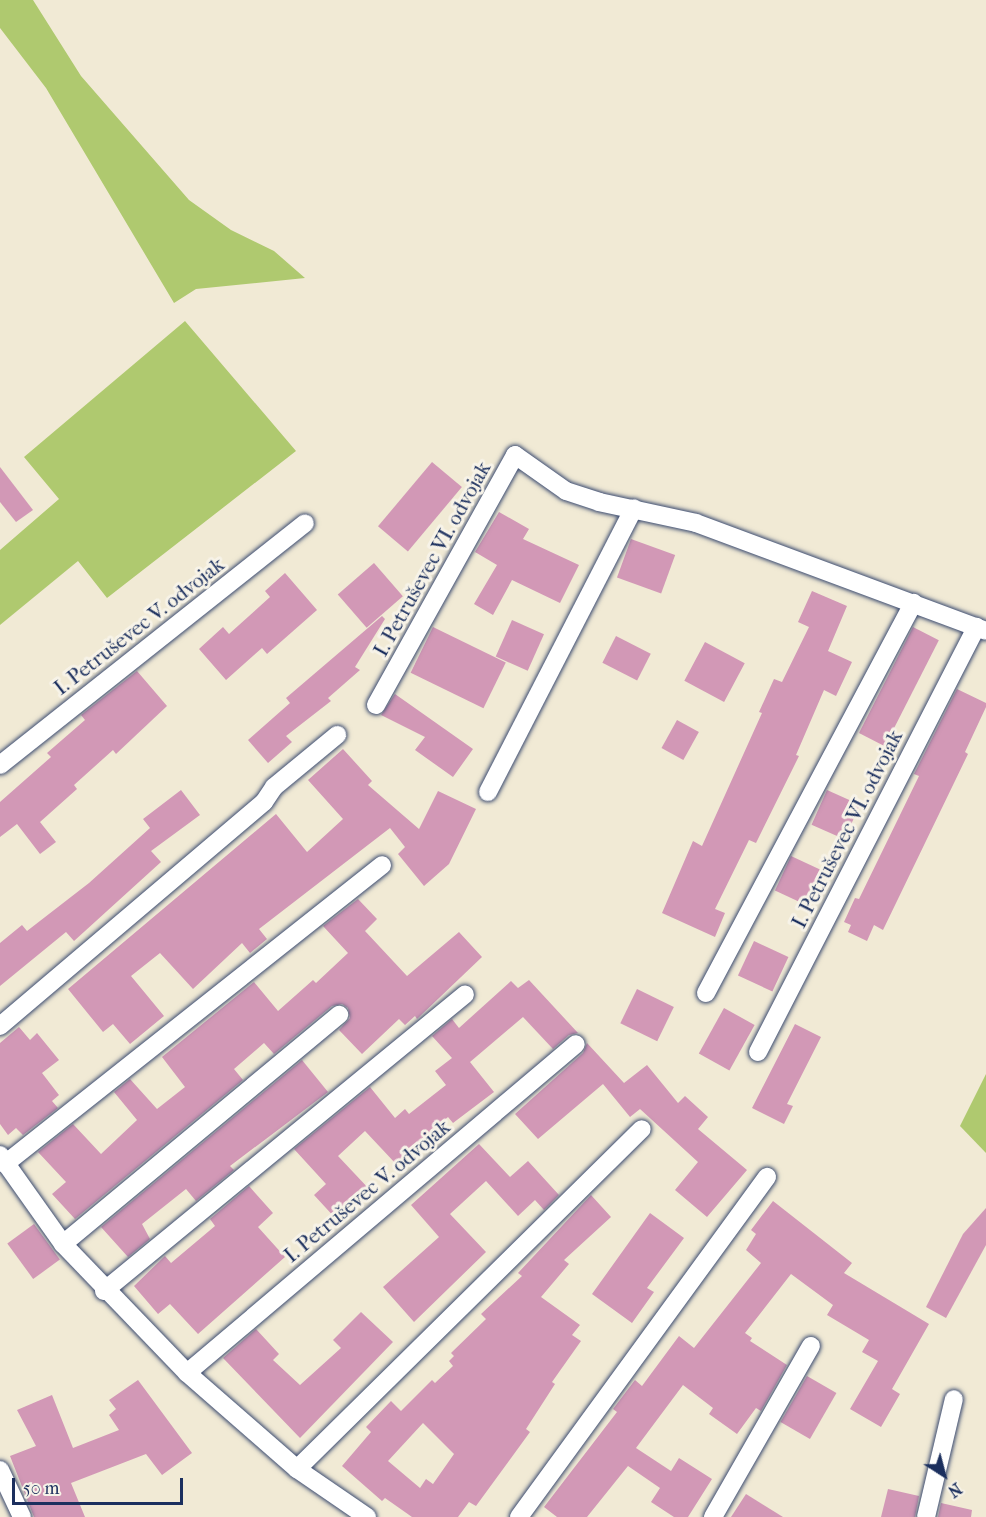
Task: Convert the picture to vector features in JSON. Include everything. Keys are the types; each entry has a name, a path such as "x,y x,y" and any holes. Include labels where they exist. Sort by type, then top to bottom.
{"street":[{"name":"I. Petruševec VI. odvojak","path":"376,705 515,455 566,490 599,502 696,523 981,629 758,1052"},
{"path":"488,792 634,508"},
{"name":"I. Petruševec V. odvojak","path":"0,765 305,523"},
{"path":"706,993 913,603"},
{"path":"0,1026 255,810 274,787 338,735"},
{"path":"367,1517 297,1469 187,1373 104,1291 63,1244 3,1160 382,865"},
{"path":"104,1291 465,994"},
{"path":"63,1244 339,1015"},
{"name":"I. Petruševec V. odvojak","path":"187,1373 576,1044"},
{"path":"297,1469 642,1129"},
{"path":"519,1517 767,1177"},
{"path":"713,1517 811,1346"},
{"path":"926,1517 954,1399"},
{"path":"0,1470 22,1517"}],"green space":[{"path":"0,0 33,0 81,76 189,200 231,230 274,251 305,278 196,289 174,303 46,88 0,28"},
{"path":"185,321 296,451 107,598 78,561 0,625 0,550 59,499 24,457"},
{"path":"986,1074 986,1153 960,1126"}],"building":[{"path":"432,462 462,487 408,551 378,526"},
{"path":"0,467 33,510 16,522 0,502"},
{"path":"499,512 529,529 523,539 579,565 560,603 512,580 493,615 474,604 497,565 475,552"},
{"path":"631,539 675,555 661,594 617,578"},
{"path":"374,563 403,596 367,628 338,594"},
{"path":"285,573 317,610 267,654 262,648 226,680 199,649 223,627 229,634 270,597 265,591"},
{"path":"812,591 847,606 828,651 852,662 836,696 824,690 796,755 799,756 756,843 749,840 715,909 725,913 715,937 662,913 693,841 702,846 762,713 759,712 774,679 782,682 809,627 798,622"},
{"path":"382,616 385,619 355,667 360,670 328,698 331,701 286,736 292,742 268,763 248,740 290,703 286,698"},
{"path":"512,620 544,634 528,671 496,657"},
{"path":"433,627 506,663 483,708 411,673"},
{"path":"913,627 939,640 885,746 859,733"},
{"path":"616,636 651,654 637,680 602,663"},
{"path":"705,642 745,663 724,702 684,681"},
{"path":"137,671 167,706 116,754 113,750 74,785 77,789 40,822 56,842 40,854 17,824 0,837 0,802 51,757 47,753 85,720 81,715"},
{"path":"957,689 986,703 986,707 965,752 968,754 883,930 874,925 867,941 848,932 851,925 844,922 855,898 859,899 919,776 914,774"},
{"path":"395,694 473,749 453,777 415,750 425,737 381,715"},
{"path":"677,720 699,732 683,760 661,748"},
{"path":"343,749 372,781 368,785 419,829 438,791 476,809 449,864 424,886 398,854 405,847 390,828 259,929 267,939 250,953 242,943 193,989 160,953 131,976 164,1016 130,1044 113,1024 103,1032 68,989 276,814 307,852 343,819 308,780"},
{"path":"181,790 200,815 151,851 161,862 74,941 66,932 0,986 0,943 22,925 27,931 89,883 150,828 143,819"},
{"path":"827,790 860,805 844,839 812,825"},
{"path":"791,856 823,871 807,905 775,890"},
{"path":"358,899 377,919 365,931 407,976 459,932 482,957 417,1019 415,1016 405,1025 399,1019 362,1054 339,1030 350,1018 348,1008 342,1004 332,1006 274,1054 264,1043 234,1069 243,1080 75,1219 52,1194 66,1182 38,1152 73,1124 101,1154 137,1120 114,1092 130,1079 157,1109 185,1087 162,1057 254,982 278,1011 313,980 316,983 348,953 323,926"},
{"path":"754,941 788,957 772,991 738,975"},
{"path":"529,980 578,1033 569,1035 553,1049 523,1017 470,1062 494,1092 453,1123 448,1117 396,1164 365,1131 338,1156 370,1190 337,1220 314,1195 326,1184 294,1149 370,1087 395,1118 405,1109 409,1114 446,1085 435,1071 452,1058 432,1036 452,1019 459,1028 511,981 518,988"},
{"path":"637,989 674,1007 657,1041 620,1023"},
{"path":"724,1008 755,1025 729,1070 699,1053"},
{"path":"795,1024 821,1037 787,1104 793,1106 784,1124 752,1108"},
{"path":"19,1027 30,1040 37,1033 59,1060 42,1073 59,1095 52,1101 58,1108 23,1135 16,1128 8,1135 0,1124 0,1043"},
{"path":"587,1043 624,1083 647,1065 678,1103 685,1096 708,1117 698,1129 747,1170 707,1217 675,1190 698,1162 640,1109 630,1117 603,1084 538,1139 515,1114 583,1053"},
{"path":"302,1060 328,1092 230,1166 234,1170 196,1201 186,1189 142,1224 150,1239 128,1257 101,1227"},
{"path":"479,1144 510,1177 528,1161 559,1195 544,1210 535,1200 518,1216 486,1181 450,1214 486,1252 414,1322 383,1287 439,1237 411,1205"},
{"path":"249,1186 273,1213 258,1227 285,1257 198,1334 170,1304 158,1314 134,1286 165,1256 171,1263 215,1226 210,1219"},
{"path":"591,1195 611,1217 564,1260 569,1264 541,1297 580,1325 572,1335 581,1341 552,1382 555,1384 526,1429 530,1432 476,1506 469,1502 458,1517 412,1517 385,1498 382,1501 342,1466 371,1432 366,1427 391,1401 401,1411 432,1380 435,1383 453,1366 449,1361 454,1356 451,1353 486,1319 481,1314 522,1276 518,1273","holes":["423,1423 454,1454 433,1484 426,1479 420,1488 388,1461"]},
{"path":"773,1201 852,1263 844,1273 929,1324 892,1389 900,1394 881,1427 850,1409 878,1361 862,1352 869,1340 827,1315 833,1305 791,1274 745,1333 752,1338 750,1341 787,1365 761,1411 756,1408 737,1434 709,1414 713,1408 683,1385 636,1448 671,1471 679,1458 712,1479 688,1517 674,1517 651,1502 660,1488 628,1466 587,1517 557,1517 544,1507 617,1412 613,1409 635,1380 642,1386 679,1336 694,1348 761,1263 746,1250 756,1234 751,1230"},
{"path":"986,1208 986,1245 946,1318 926,1307 963,1234"},
{"path":"650,1213 684,1238 647,1288 654,1292 632,1323 592,1294"},
{"path":"34,1224 60,1260 33,1279 7,1243"},
{"path":"361,1312 393,1342 300,1438 223,1358 256,1329 279,1354 273,1360 300,1385 341,1348 333,1340"},
{"path":"807,1376 836,1393 810,1439 780,1422"},
{"path":"138,1380 192,1453 162,1475 146,1454 71,1483 85,1517 34,1517 10,1456 36,1446 17,1410 52,1395 73,1448 119,1430 109,1415 116,1409 109,1400"},
{"path":"888,1489 919,1496 915,1517 881,1517"},
{"path":"746,1494 783,1517 731,1517"},
{"path":"941,1503 972,1510 971,1517 938,1517"}]}
